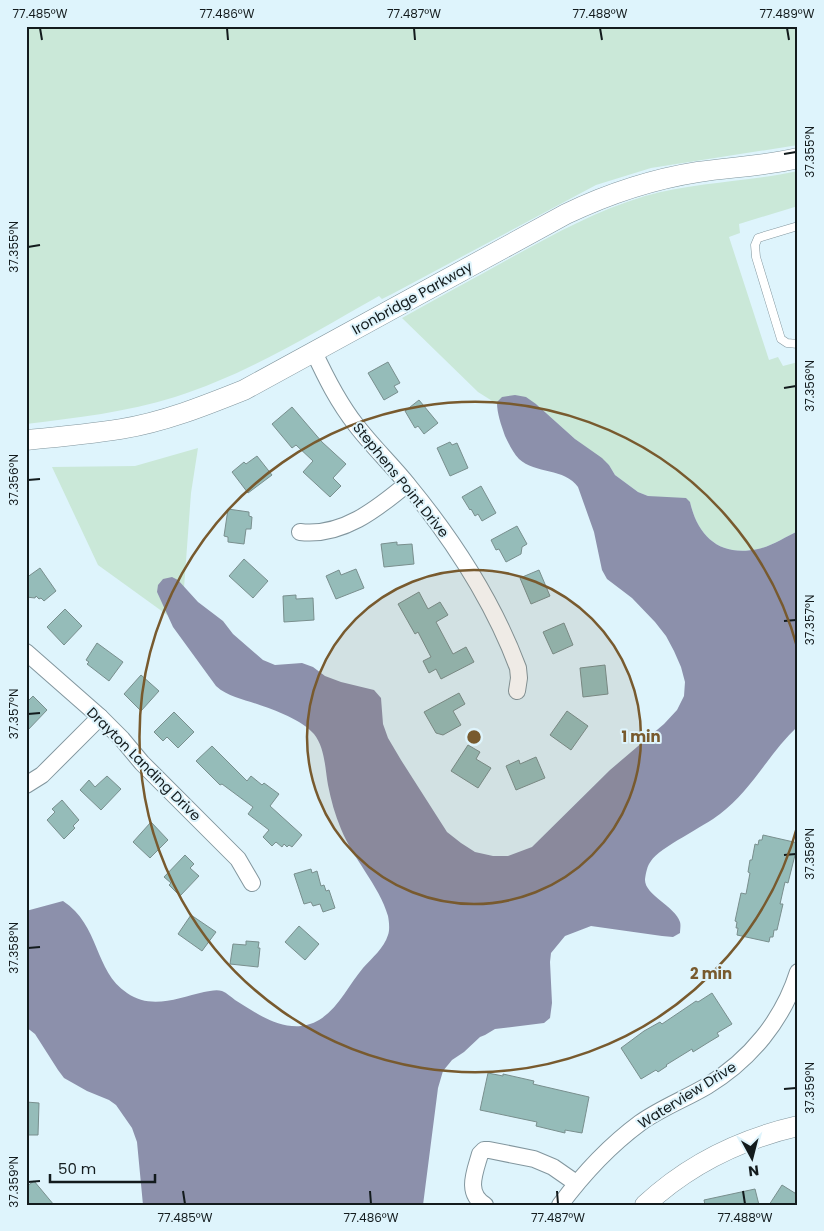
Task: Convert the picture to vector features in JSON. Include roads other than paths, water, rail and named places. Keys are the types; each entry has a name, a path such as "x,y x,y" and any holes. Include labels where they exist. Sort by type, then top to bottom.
{"street":[{"name":"Ironbridge Parkway","path":"26,440 122,429 164,419 244,390 593,201 671,177 798,158"},
{"name":"Stephens Point Drive","path":"314,352 327,380 356,426 407,484 475,577 494,611 518,668 517,691"},
{"path":"300,532 326,533 337,529 362,517 386,502 407,484"},
{"name":"Drayton Landing Drive","path":"26,652 100,717 122,739 142,763 238,859 252,883"},
{"path":"26,785 42,775 100,717"},
{"name":"Waterview Drive","path":"560,1205 576,1183 611,1147 641,1123 673,1102 706,1087 731,1070 746,1056 772,1026 785,1003 798,972"},
{"path":"646,1205 685,1173 712,1156 772,1132 798,1126"},
{"path":"485,1205 478,1201 472,1186 480,1154 484,1150 534,1159 553,1167 576,1183"}],"lane":[{"path":"798,226 758,238 755,245 756,257 781,339 787,343 798,344"}],"water":[{"path":"515,395 526,397 536,404 575,439 602,458 615,475 638,492 648,496 686,498 690,502 699,525 705,534 722,547 744,551 763,548 798,531 798,726 742,794 720,814 663,850 650,863 645,879 646,885 677,916 680,923 680,933 673,937 591,926 565,936 551,953 552,1003 550,1018 544,1023 495,1029 480,1037 452,1060 443,1071 438,1088 423,1205 143,1205 137,1142 132,1128 116,1105 64,1078 35,1034 26,1027 26,911 63,901 84,922 108,973 116,984 136,998 155,1002 220,990 274,1022 292,1026 312,1023 330,1012 363,968 381,949 389,933 388,916 379,894 352,851 339,824 329,791 324,758 318,740 303,724 288,716 231,695 216,686 173,627 157,592 158,585 163,579 172,577 178,580 198,602 223,621 233,634 263,660 275,665 302,663 313,667 325,676 341,682 374,690 381,698 383,724 388,738 401,760 447,832 475,852 493,856 508,856 532,847 610,770 664,724 677,710 684,696 685,682 681,667 666,636 632,598 607,579 602,570 594,532 578,487 566,477 526,464 519,459 511,448 501,423 497,402 502,397"}]}
